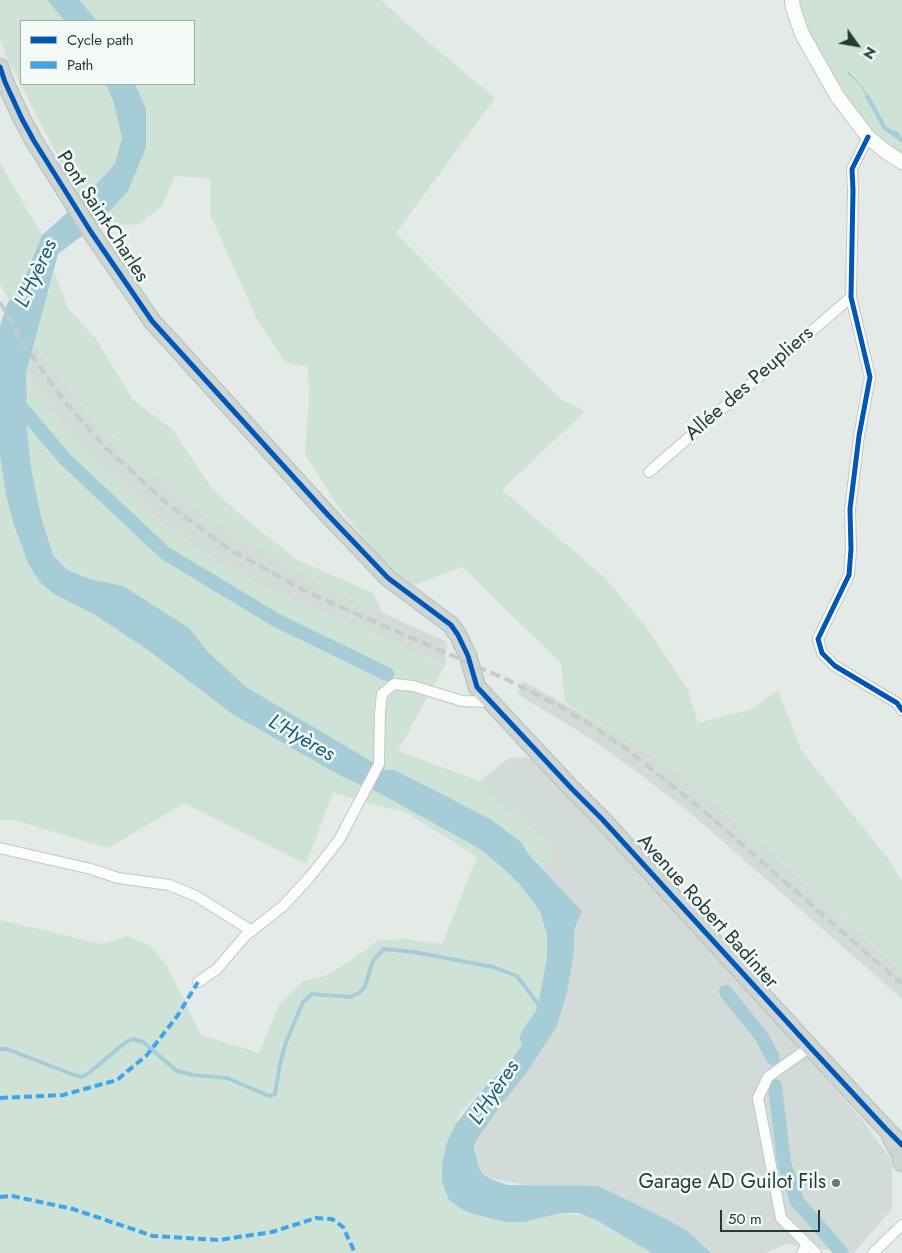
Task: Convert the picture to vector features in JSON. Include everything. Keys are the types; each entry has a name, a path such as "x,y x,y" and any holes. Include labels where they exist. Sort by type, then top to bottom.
{"main road":[{"name":"Pont Saint-Charles","path":"0,68 22,119 34,141 91,232 159,328 328,515 394,582 451,625 468,656 477,687 490,702"},
{"name":"Avenue Robert Badinter","path":"490,702 602,818 886,1129"},
{"path":"886,1129 902,1145"},
{"path":"886,1129 901,1156 902,1163"}],"street":[{"path":"792,0 802,34 837,96 868,137 902,162"},
{"path":"868,137 852,169 852,297 870,377 858,436 850,509 851,549 849,575 818,639 822,653 835,666 897,703 902,710"},
{"name":"Allée des Peupliers","path":"648,472 852,297"},
{"path":"198,982 217,969 245,936 282,906 309,878 338,840 379,764 382,694 394,684 412,686 462,701 490,702"},
{"path":"0,848 118,878 169,885 196,896 252,931"},
{"path":"810,1047 768,1077 758,1098 780,1218 804,1249 816,1253"},
{"path":"875,1252 902,1225"}],"shaded area":[{"path":"33,343 88,413 151,474 281,563 332,590 447,642 445,665 266,588 207,555 161,522 70,436 26,373"},
{"path":"523,681 634,743 683,777 756,839 902,972 902,999 694,816 636,771 585,735 517,694"},
{"path":"539,757 861,1118 892,1161 892,1209 854,1253 785,1244 766,1253 710,1253 598,1187 527,1185 489,1178 479,1168 475,1157 477,1140 557,1026 567,993 574,951 574,930 582,911 541,868 552,862 549,842 507,810 480,781 509,758"}],"green space":[{"path":"0,0 381,0 495,98 396,233 560,399 585,411 502,490 604,577 646,627 688,690 698,723 750,710 778,690 801,750 890,861 902,881 902,972 756,839 683,777 634,743 565,703 561,663 462,567 414,585 384,562 338,506 305,454 309,401 308,367 285,362 256,317 210,214 210,179 175,176 162,206 140,224 114,225 111,210 85,197 81,201 21,85 195,85 195,20 20,20 20,83 5,54 0,38"},
{"path":"797,0 902,0 902,158 864,127 802,26"},
{"path":"0,163 42,235 18,294 15,310 0,284"},
{"path":"54,271 68,308 96,339 133,400 171,428 212,489 249,522 297,560 373,593 383,613 332,590 281,563 193,509 151,474 88,412 33,343"},
{"path":"0,332 70,436 161,522 207,555 266,588 445,665 398,751 480,781 507,810 549,842 552,862 541,868 524,872 531,879 555,916 559,960 551,1001 533,1031 519,1050 462,1111 446,1145 442,1182 561,1213 588,1216 652,1253 0,1253 0,920 102,944 128,936 150,946 167,966 201,1035 259,1053 280,1003 302,981 323,977 379,940 407,939 442,944 477,857 407,813 333,793 306,864 184,803 108,848 14,820 0,820"}],"water":[{"path":"47,0 79,0 96,20 64,20"},
{"path":"848,71 862,86 884,127 898,132 902,143 896,134 882,128 860,85 847,73"},
{"path":"106,85 135,85 146,109 146,147 128,191 98,224 58,254 26,373 27,430 31,468 41,517 53,555 67,570 90,579 123,586 189,628 207,651 246,687 374,763 380,770 394,770 428,787 490,819 520,841 529,855 582,911 574,930 574,951 567,993 557,1026 527,1072 477,1140 474,1149 479,1168 489,1178 507,1185 598,1186 686,1230 711,1253 652,1253 596,1220 578,1213 561,1213 524,1222 506,1222 473,1214 463,1210 449,1200 442,1182 442,1165 446,1145 455,1125 488,1083 505,1068 547,1016 557,978 559,960 559,933 551,906 530,879 510,858 485,838 386,783 348,766 240,704 156,641 61,584 49,574 39,558 25,520 18,493 8,429 5,388 11,331 18,294 42,235 85,197 115,164 122,138 114,103"}],"waterway":[{"path":"867,96 885,128 902,140"},
{"name":"L'Hyères","path":"18,309 11,331 7,364 5,388 8,429 18,493 25,520 39,558 49,574 61,584 102,605 156,641 239,704 348,766 386,783 485,838 510,858 531,879 551,906 559,933 559,960 551,1001 547,1016 532,1038"},
{"path":"5,388 65,459 165,553 276,620 387,674"},
{"path":"0,1049 7,1049 82,1077 126,1042 133,1039 143,1042 177,1071 193,1075 227,1078 269,1096 275,1094 286,1042 303,1002 312,994 350,997 359,993 365,987 372,963 384,949 414,952 493,967 517,976 547,1016"},
{"path":"726,992 762,1037 773,1058"},
{"path":"775,1086 784,1163 797,1201 842,1253"}],"railway":[{"path":"0,302 23,343 64,401 105,447 170,506 229,549 309,593 508,680 561,707 592,726 625,748 698,806 902,984"}],"marked path":[{"path":"0,1098 63,1095 117,1080 147,1055 178,1015 198,982"},
{"path":"0,1197 12,1196 73,1209 153,1236 219,1240 272,1232 316,1218 332,1219 343,1227 355,1253"}],"cycle path":[{"path":"0,67 5,82 34,141 91,232 152,321 328,515 388,578 451,625 468,656 477,687 602,819 902,1145"},
{"path":"868,137 852,169 851,297 870,377 859,436 850,509 851,549 849,575 818,639 822,653 835,666 897,703 902,710"}],"place":[{"name":"Garage AD Guilot Fils","path":"836,1183"}]}
